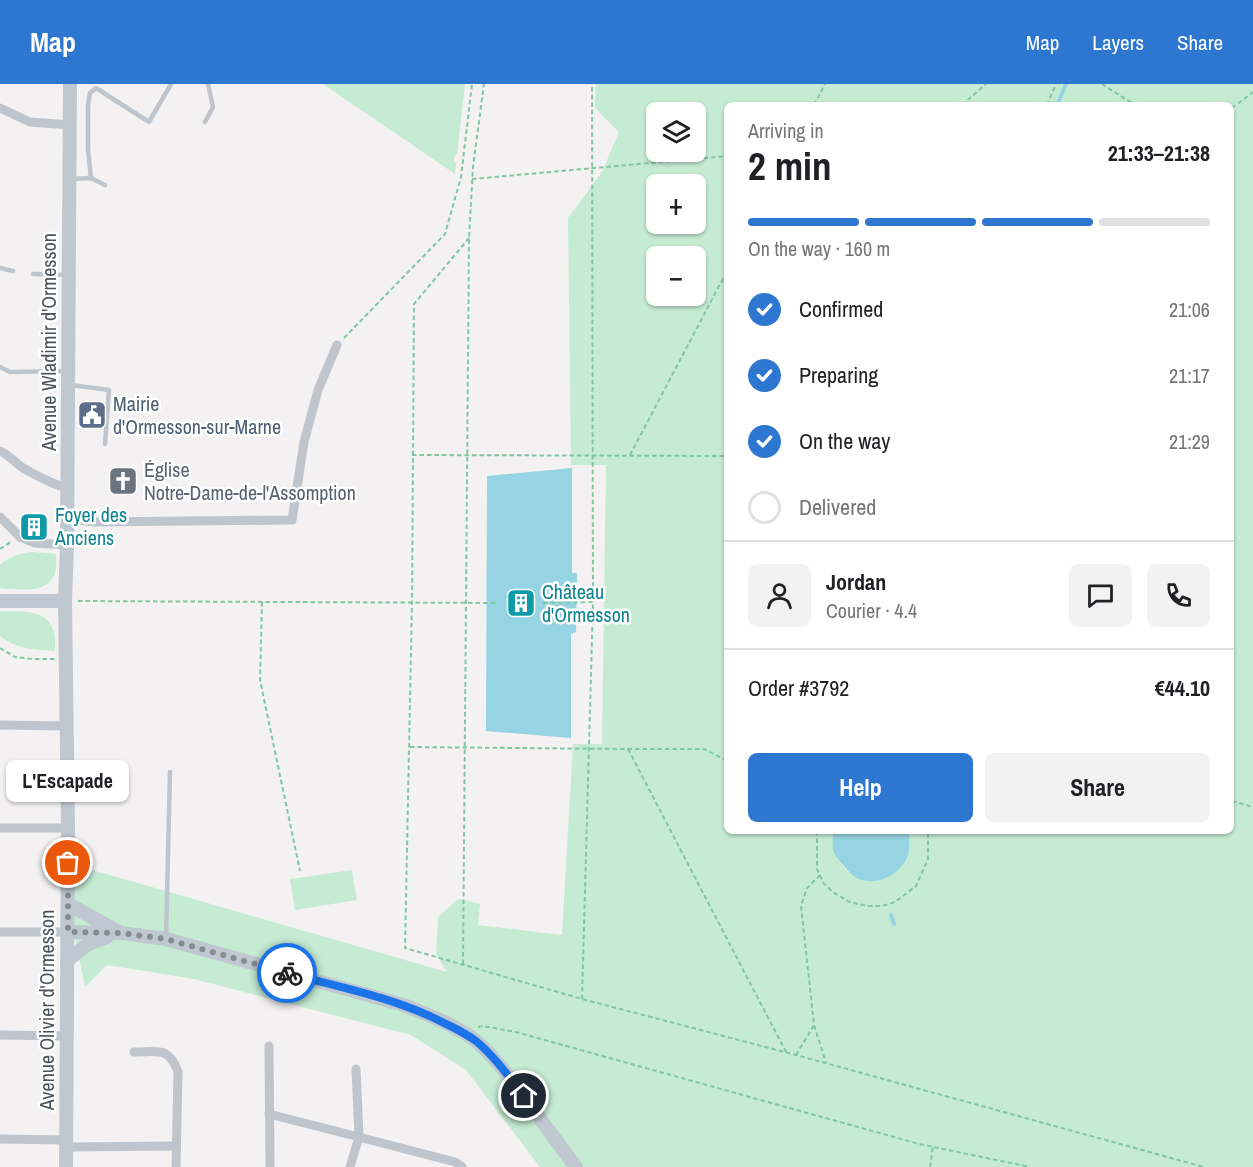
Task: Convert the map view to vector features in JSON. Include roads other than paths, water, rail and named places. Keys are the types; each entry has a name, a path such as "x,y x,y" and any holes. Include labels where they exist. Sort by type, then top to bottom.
{"main road":[{"name":"Avenue Wladimir d'Ormesson","path":"65,601 70,84"},
{"path":"0,601 65,601"},
{"name":"Avenue Olivier d'Ormesson","path":"65,601 68,726 66,1167"},
{"path":"68,904 121,933"},
{"path":"68,932 121,933 166,939 404,1005 432,1016 474,1040 491,1056 576,1167"},
{"path":"67,962 84,946 121,933"}],"street":[{"path":"0,108 30,122 70,125"},
{"path":"67,519 95,522 292,520 304,442 318,390 338,345"},
{"path":"0,451 9,455 21,467 67,488"},
{"path":"0,517 20,537 35,543 67,545"},
{"path":"0,725 68,726"},
{"path":"0,828 68,828"},
{"path":"0,932 68,932"},
{"path":"0,1035 67,1036"},
{"path":"269,1046 270,1167"},
{"path":"134,1052 163,1052 173,1059 178,1072 176,1167"},
{"path":"350,1167 359,1137 356,1069"},
{"path":"269,1114 455,1162 462,1167"},
{"path":"0,1139 176,1146"}],"lane":[{"path":"90,178 87,150 87,105 90,93 96,88 149,122 171,84"},
{"path":"205,122 213,108 208,84"},
{"path":"69,179 90,178 105,185"},
{"path":"0,268 13,271"},
{"path":"33,274 69,275"},
{"path":"0,367 10,372 68,378 109,390 105,444"},
{"path":"166,939 170,772"}],"water":[{"path":"572,468 572,573 577,573 576,632 571,634 571,738 486,731 487,476"},
{"path":"833,834 909,834 908,855 901,867 890,876 876,881 857,878 839,861 833,848"}],"waterway":[{"path":"1058,102 1066,84"},
{"path":"891,915 894,924"}],"place":[{"name":"Mairie d'Ormesson-sur-Marne","path":"92,415"},
{"name":"Église Notre-Dame-de-l'Assomption","path":"123,481"},
{"name":"Foyer des Anciens","path":"34,527"},
{"name":"Château d'Ormesson","path":"521,603"},
{"name":"L'Escapade","path":"68,863"}]}
